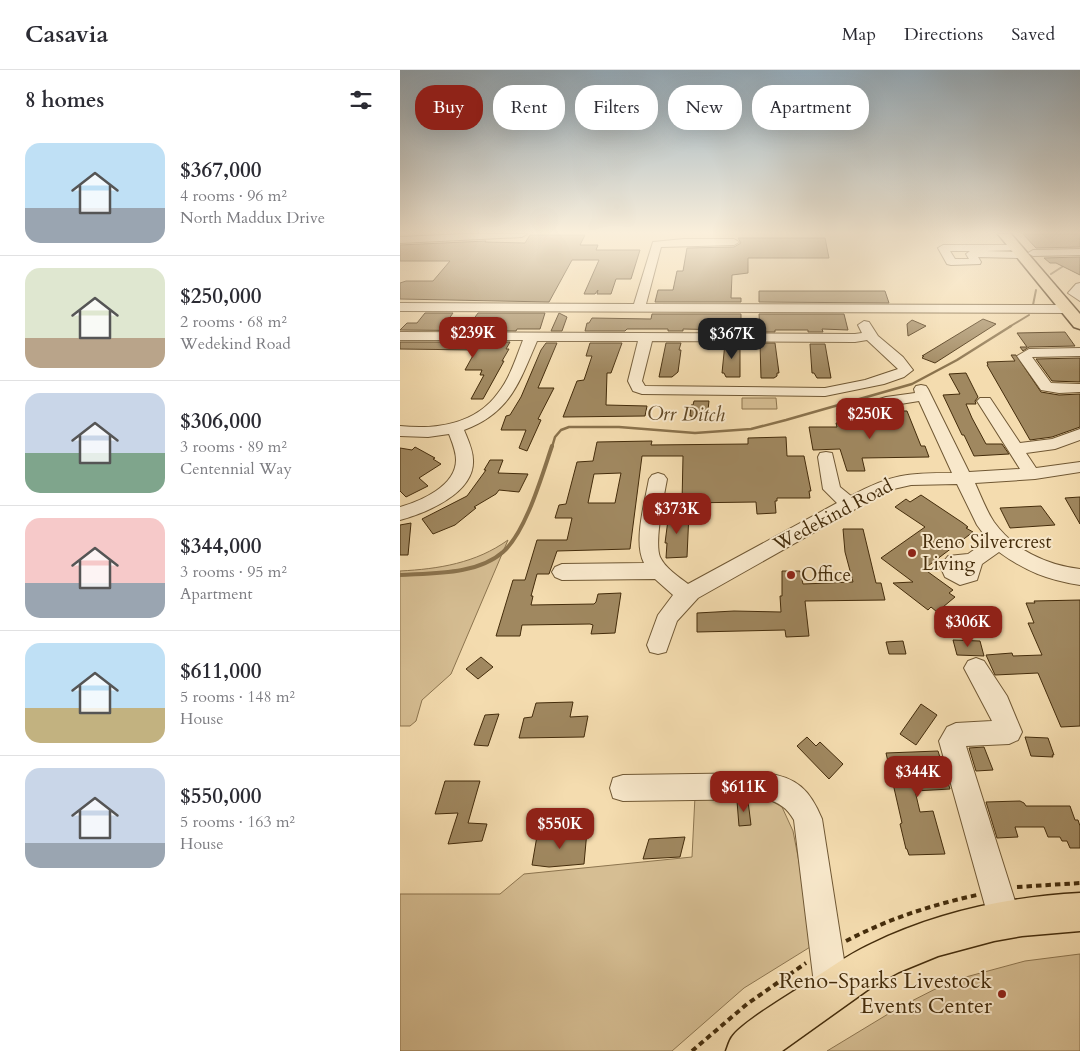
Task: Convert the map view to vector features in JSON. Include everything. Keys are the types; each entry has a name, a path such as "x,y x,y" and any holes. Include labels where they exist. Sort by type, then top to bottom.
{"main road":[{"path":"1044,280 1080,324"},
{"path":"748,1051 796,1013 832,992 859,972 920,944 963,928 1005,920 1080,912"}],"street":[{"path":"639,308 648,280"},
{"path":"1080,286 1074,293 1080,297"},
{"path":"400,307 1067,309"},
{"path":"646,337 635,381 638,388 649,391 825,392 846,389 897,375 906,370 903,364 869,336 860,309"},
{"path":"400,336 855,338 869,336"},
{"path":"400,431 431,433 455,428 484,415 501,401 532,336"},
{"path":"1080,352 1029,353 1024,356 1046,386 1059,389 1080,388"},
{"path":"845,414 922,393 986,525 1000,541 1027,562 1058,574 1080,577"},
{"path":"985,401 1031,473"},
{"path":"400,514 432,501 451,487 462,474 465,456 455,428"},
{"path":"1015,448 1055,444 1080,434"},
{"path":"826,457 832,489 850,504"},
{"name":"Wedekind Road","path":"658,644 662,626 669,614 687,595 895,481 1031,473 1080,467"},
{"path":"658,478 652,516 649,555 665,577 687,595"},
{"path":"972,561 1000,541"},
{"path":"562,572 660,571"},
{"path":"976,668 984,686 998,704 1009,732 956,735 952,741 1005,920"},
{"path":"624,788 765,786 784,790 796,799 802,806 808,819 832,992"}],"shaded area":[{"path":"742,398 776,398 777,409 742,409"},
{"path":"508,540 451,674 422,700 416,721 410,726 400,726 400,571 429,569 457,563 483,554"},
{"path":"759,794 782,807 793,831 815,944 744,988 672,1051 400,1051 400,894 500,894 524,874 692,857 695,796"},
{"name":"Reno-Sparks Livestock Events Center","path":"1080,954 1080,1051 827,1051 898,1008 951,981 1025,961"}],"building":[{"path":"561,280 549,302 400,299 400,283 406,281"},
{"path":"590,280 616,280 611,294 597,294 598,290 595,294 584,294"},
{"path":"675,280 732,280 731,298 741,298 741,302 655,302 658,290 673,290"},
{"path":"759,291 885,291 889,303 759,302"},
{"path":"425,313 453,313 448,320 473,320 478,313 545,313 540,329 517,329 516,331 400,330 407,323 417,323"},
{"path":"559,313 567,317 562,331 551,331"},
{"path":"652,314 741,314 741,332 683,329 683,331 627,329 625,331 585,331 587,323 592,318 651,319"},
{"path":"759,314 844,314 848,330 822,329 823,332 808,332 808,330 775,330 775,332 760,332"},
{"path":"983,319 996,324 935,363 922,358 924,356 922,356"},
{"path":"912,320 926,326 908,336 907,324"},
{"path":"1065,332 1075,346 1029,347 1023,351 1020,347 1027,347 1017,333"},
{"path":"400,342 510,342 506,349 509,349 502,361 504,361 483,399 471,399 484,375 480,375 482,370 465,370 476,350 400,349"},
{"path":"546,343 557,343 538,388 554,388 538,419 541,420 527,451 519,448 526,430 501,430 506,416 510,415 521,397 541,350"},
{"path":"590,343 622,343 611,373 607,373 606,405 647,406 645,416 563,417 577,381 584,380 592,356 586,356"},
{"path":"666,343 681,343 678,372 672,377 659,377"},
{"path":"725,343 740,343 740,377 726,377 722,373"},
{"path":"760,343 775,343 779,373 774,378 761,378"},
{"path":"810,344 825,344 831,378 817,378 812,373"},
{"path":"1011,355 1016,355 1041,392 1059,395 1080,394 1080,427 1052,437 1030,440 987,365 987,362 1015,361"},
{"path":"1080,358 1080,382 1052,381 1036,359"},
{"path":"966,373 978,397 975,401 976,404 966,404 972,418 986,444 1002,444 1009,454 974,456 964,435 962,435 943,395 960,394 949,374"},
{"path":"694,401 709,401 707,419 692,419 692,416 690,416 691,405 693,405"},
{"path":"891,411 907,411 921,446 925,446 929,457 862,458 865,471 847,471 840,449 813,450 809,427 837,427 836,423 852,422 893,422"},
{"path":"786,437 787,456 804,456 811,491 809,491 810,498 777,498 777,501 775,501 776,513 757,514 756,502 682,503 683,456 642,456 630,549 557,551 549,574 537,574 531,596 533,596 531,605 594,604 598,594 621,593 615,633 591,634 593,625 590,624 522,625 520,636 496,636 513,580 525,580 537,540 567,540 572,518 555,518 559,505 566,504 577,462 593,461 597,442 652,441 651,445 748,444 748,438","holes":["621,473 615,503 588,503 594,474"]},
{"path":"415,447 435,458 433,459 441,464 419,478 428,486 406,497 400,491 400,448 412,450"},
{"path":"490,460 503,460 498,473 528,474 519,492 499,490 496,494 474,507 476,508 455,525 433,534 422,519 467,496 486,470 484,470"},
{"name":"Reno Silvercrest Living","path":"921,495 963,523 968,527 966,528 973,532 924,569 953,590 949,593 955,597 937,612 931,607 928,610 893,583 913,582 881,558 925,527 895,507 906,499 910,502"},
{"path":"1080,497 1080,524 1065,498"},
{"path":"1041,506 1055,525 1010,528 1000,508"},
{"path":"669,512 689,512 687,557 666,558 667,543 665,543"},
{"path":"411,523 408,555 400,555 400,525"},
{"path":"843,529 863,529 876,583 881,583 885,600 805,601 809,636 786,637 785,630 697,632 697,613 734,611 781,612 782,571 800,571 803,584 853,582 845,552"},
{"path":"1080,600 1080,726 1061,727 1038,673 995,675 986,655 1012,653 1013,656 1042,655 1028,623 1034,623 1026,603 1035,603 1034,601"},
{"path":"953,640 980,641 984,656 957,655"},
{"path":"903,641 906,654 889,654 886,642"},
{"path":"481,657 493,667 478,679 466,669"},
{"path":"573,702 570,717 588,716 584,737 519,738 524,718 532,717 536,703"},
{"path":"921,704 937,715 916,745 900,734"},
{"path":"499,714 488,746 474,745 485,715"},
{"path":"807,737 816,746 820,742 843,764 829,779 797,746"},
{"path":"1025,737 1048,738 1053,757 1031,756"},
{"path":"984,747 993,770 976,771 969,748"},
{"path":"938,751 950,789 915,791 920,812 933,811 945,854 909,855 900,824 902,823 886,753"},
{"path":"445,781 480,781 468,823 487,824 482,841 448,844 458,813 435,814"},
{"path":"737,801 748,801 751,825 739,826"},
{"path":"1020,801 1026,806 1070,806 1075,820 1078,820 1080,826 1080,848 1070,848 1067,841 1062,841 1060,837 1048,837 1044,827 1015,827 1018,837 997,838 986,802"},
{"path":"587,831 584,864 549,867 532,865 537,836"},
{"path":"685,837 680,857 643,859 649,839"}],"waterway":[{"name":"Orr Ditch","path":"1033,305 1036,290"},
{"name":"Orr Ditch","path":"1009,327 1029,315"},
{"name":"Orr Ditch","path":"552,447 555,437 561,430 569,427 619,427 695,433 751,429 786,420 912,384 957,360 1011,326"},
{"name":"Orr Ditch","path":"400,575 440,573 467,569 492,560 503,552 519,531 526,517 552,446"}],"place":[{"name":"Reno Silvercrest Living","path":"912,553"},
{"name":"Office","path":"791,575"},
{"name":"Reno-Sparks Livestock Events Center","path":"1002,994"}]}
